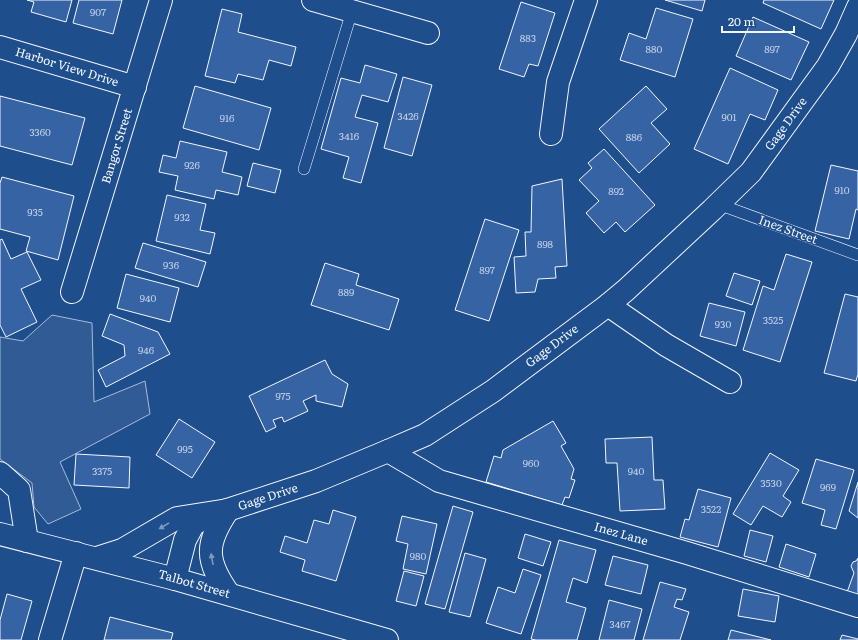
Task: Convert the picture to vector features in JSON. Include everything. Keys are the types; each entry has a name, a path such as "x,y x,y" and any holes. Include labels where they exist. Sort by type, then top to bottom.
{"street":[{"name":"Bangor Street","path":"72,292 161,0"},
{"path":"313,0 428,33"},
{"path":"551,134 558,82 586,0"},
{"name":"Gage Drive","path":"175,578 185,540 193,525 206,517 316,481 425,435 493,391 626,290 751,172 828,66 846,34 858,7"},
{"name":"Harbor View Drive","path":"0,47 135,87"},
{"path":"608,305 666,345 730,382"},
{"name":"Inez Lane","path":"388,451 439,480 687,553 858,606"},
{"path":"0,473 19,490 27,541"},
{"path":"97,558 122,550 177,518 228,510"},
{"path":"228,510 214,532 210,549 213,566 219,580 229,594"},
{"name":"Talbot Street","path":"0,534 175,578 387,640"},
{"path":"50,640 76,553"}],"lane":[{"path":"304,169 352,11"},
{"name":"Inez Street","path":"718,204 858,255"}],"shaded area":[{"path":"52,315 92,323 94,402 145,381 150,414 60,462 81,509 48,524 34,507 32,483 0,459 0,337 23,341"}],"building":[{"path":"27,0 72,0 66,22 31,12 34,2"},
{"path":"79,0 122,0 113,34 73,23"},
{"path":"665,0 705,0 702,11"},
{"path":"764,0 834,0 821,29 763,3"},
{"path":"521,2 555,13 538,66 529,64 524,77 499,69"},
{"path":"656,8 693,19 675,77 620,60 629,33 646,39"},
{"path":"222,9 242,14 238,32 296,47 291,66 269,60 263,80 238,74 235,83 205,76"},
{"path":"753,17 809,42 791,80 736,56"},
{"path":"365,65 397,74 388,102 362,95 355,117 378,123 361,183 343,178 349,157 321,149 341,78 360,83"},
{"path":"730,68 778,90 765,120 750,114 728,164 694,149"},
{"path":"403,77 432,85 412,156 384,148"},
{"path":"195,86 271,108 259,150 183,128"},
{"path":"646,86 667,109 651,123 670,144 639,173 599,129"},
{"path":"0,96 85,118 72,165 0,146"},
{"path":"180,141 227,152 222,172 242,177 238,195 216,190 214,199 175,190 178,176 159,172 163,155 176,158"},
{"path":"604,149 655,205 625,232 616,222 604,233 586,213 599,201 579,180 592,168 588,163"},
{"path":"253,163 281,170 275,193 247,186"},
{"path":"831,165 858,171 858,210 856,209 849,239 815,231"},
{"path":"2,177 74,196 58,260 26,251 30,237 0,229 0,183"},
{"path":"562,179 567,266 555,267 556,278 538,279 535,292 516,293 514,257 526,256 525,232 531,232 532,186"},
{"path":"167,195 206,204 200,230 215,233 210,254 156,241"},
{"path":"485,219 519,230 489,321 455,310"},
{"path":"2,239 11,259 27,252 41,280 21,289 37,322 6,337 0,325 0,240"},
{"path":"143,243 206,262 198,287 135,268"},
{"path":"786,254 812,262 780,362 743,350 763,286 774,290"},
{"path":"325,263 359,274 356,285 399,299 389,330 311,305"},
{"path":"734,273 760,281 752,305 726,296"},
{"path":"126,274 179,288 170,322 117,308"},
{"path":"845,294 858,297 858,374 856,381 824,373"},
{"path":"709,303 745,312 736,346 700,336"},
{"path":"110,314 158,332 170,354 106,387 98,370 125,356 124,345 102,336"},
{"path":"325,360 332,374 348,384 342,407 316,401 316,395 303,401 308,411 284,422 282,417 273,420 276,427 266,432 249,396"},
{"path":"179,419 215,442 192,478 156,455"},
{"path":"553,421 566,443 561,446 574,469 571,479 575,480 569,498 565,497 562,505 486,482 494,456 501,458 503,450"},
{"path":"652,437 654,480 663,480 665,509 620,511 617,463 606,463 605,439"},
{"path":"770,453 799,470 783,496 791,502 782,517 763,506 751,525 733,514"},
{"path":"76,454 130,457 129,488 74,485"},
{"path":"816,459 854,470 836,529 821,525 825,510 802,503"},
{"path":"858,482 858,518 849,511"},
{"path":"698,489 731,498 718,547 680,537 685,519 689,520"},
{"path":"453,506 473,512 445,609 425,604"},
{"path":"333,510 356,517 336,581 302,571 305,560 280,552 285,536 307,543 314,520 329,524"},
{"path":"402,516 437,524 426,574 403,569 408,544 396,541"},
{"path":"750,530 773,536 766,562 744,556"},
{"path":"525,534 551,542 543,566 518,558"},
{"path":"559,540 596,550 587,583 573,578 566,602 586,608 577,640 531,639"},
{"path":"786,544 816,554 809,577 779,567"},
{"path":"465,553 486,559 470,617 449,612"},
{"path":"613,556 648,565 641,594 605,585"},
{"path":"858,558 858,599 846,595 854,573 851,566"},
{"path":"523,569 541,575 521,634 486,623 498,587 515,593"},
{"path":"404,571 424,576 416,606 396,601"},
{"path":"660,582 686,589 682,600 677,599 674,607 689,612 680,640 643,640"},
{"path":"743,589 779,596 775,622 738,616"},
{"path":"7,594 32,601 21,640 0,640 0,620"},
{"path":"609,600 642,609 634,640 599,640"},
{"path":"110,617 173,633 171,640 104,640"},
{"path":"731,630 771,640 728,640"},
{"path":"842,635 858,639 858,640 840,640"}]}
